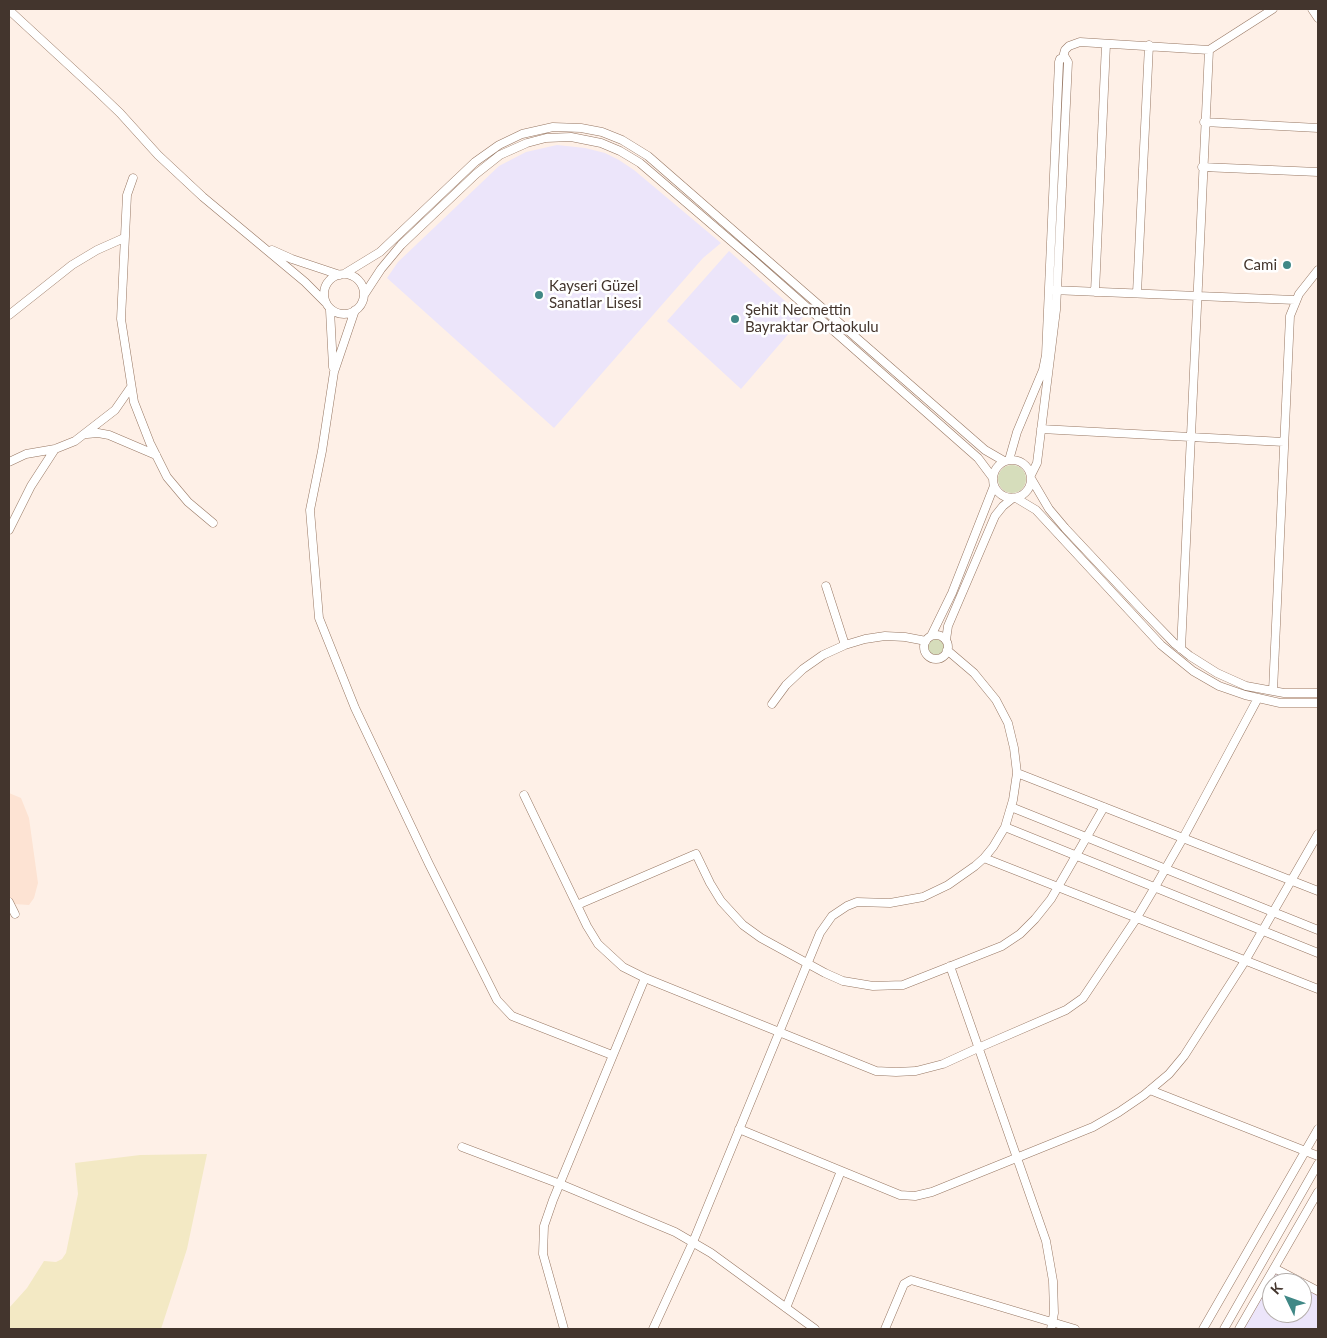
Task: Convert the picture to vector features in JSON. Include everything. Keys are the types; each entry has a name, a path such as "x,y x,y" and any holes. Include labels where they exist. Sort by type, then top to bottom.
{"street":[{"path":"948,650 941,657 932,658 925,651 928,639 952,593 993,482 995,470 1006,460 1045,362 1048,290 1065,50 1072,44 1080,42 1209,50 1273,9"},
{"path":"1312,9 1318,18"},
{"path":"9,10 98,92 158,155 203,198 305,282 325,302 330,310 334,372"},
{"path":"1095,292 1106,44"},
{"path":"1137,293 1149,45"},
{"path":"1181,649 1204,122 1209,50"},
{"path":"654,1329 693,1242 823,927 843,908 856,902 890,903 923,897 955,880 984,858 1005,827 1011,808 1017,773 1011,732 1000,707 980,679 948,650 946,640 948,626 995,516 1003,506 1027,492 1037,463 1056,310 1063,60"},
{"path":"1204,122 1318,128"},
{"path":"325,302 326,285 332,278 357,268 380,252 475,162 499,145 522,134 553,127 580,128 602,132 622,140 648,156 985,450 1006,460 1017,460 1025,464 1049,509 1064,528 1181,649 1198,662 1226,678 1246,686 1273,691 1318,693"},
{"path":"612,1055 512,1016 496,1000 355,708 319,618 310,510 322,450 334,372 355,310 361,304 364,295 381,269 401,245 476,174 500,155 527,143 546,138 571,137 601,143 620,151 640,163 978,458 996,490 1003,496 1014,498 1036,510 1172,655 1210,681 1232,691 1290,704 1318,703"},
{"path":"1202,167 1318,172"},
{"path":"133,178 127,195 128,207 124,238 125,270 121,319 134,402 167,477 196,510 213,523"},
{"path":"249,236 281,254 357,279 362,286 364,295"},
{"path":"9,315 78,261 124,238"},
{"path":"1273,691 1290,316 1295,300 1318,270"},
{"path":"1048,290 1295,300"},
{"path":"330,310 343,314 355,310"},
{"path":"9,462 26,454 55,449 68,444 115,410 131,387"},
{"path":"1041,429 1284,442"},
{"path":"82,435 93,433 108,435 156,455"},
{"path":"9,530 31,486 55,449"},
{"path":"826,586 845,645"},
{"path":"772,704 786,685 803,669 823,655 845,645 885,636 928,639 940,636 946,640"},
{"path":"524,795 593,936 607,954 623,967 645,978 876,1071 907,1072 944,1064 1066,1010 1079,1002 1136,919 1166,869 1258,698"},
{"path":"1017,773 1318,891"},
{"path":"577,905 696,854 716,892 735,917 761,938 824,973 843,981 863,985 904,985 1002,946 1035,919 1058,888 1104,807"},
{"path":"1011,808 1318,930"},
{"path":"1005,827 1318,953"},
{"path":"739,1129 900,1195 915,1196 932,1192 1093,1127 1119,1112 1150,1090 1188,1052 1245,961 1318,834"},
{"path":"984,858 1318,989"},
{"path":"9,902 15,914"},
{"path":"950,966 1046,1241 1054,1288 1052,1326"},
{"path":"564,1329 543,1254 546,1219 645,978"},
{"path":"1150,1090 1318,1156"},
{"path":"1203,1329 1318,1128"},
{"path":"462,1147 650,1221 693,1242 815,1329"},
{"path":"1224,1329 1318,1164"},
{"path":"786,1308 841,1171"},
{"path":"1241,1328 1274,1268 1317,1197"},
{"path":"1274,1268 1318,1291"},
{"path":"885,1329 904,1284 912,1280 1052,1326 1075,1329"}],"shaded area":[{"name":"Kayseri Güzel Sanatlar Lisesi","path":"557,145 585,148 605,153 619,160 634,170 721,243 703,258 554,428 387,278 398,262 499,166 526,152"},
{"name":"Şehit Necmettin Bayraktar Ortaokulu","path":"729,251 803,317 741,389 667,321"},
{"path":"9,793 21,798 29,818 38,883 34,898 29,905 14,904 9,898"},
{"path":"1274,1268 1284,1273 1271,1273"},
{"path":"1312,1288 1318,1291 1318,1329 1244,1329 1240,1327 1262,1289 1262,1323 1312,1323"}],"green space":[{"path":"1012,465 1022,469 1026,479 1022,489 1012,493 1002,489 998,479 1002,469"},
{"path":"936,639 942,641 944,647 942,653 936,655 930,653 928,647 930,641"}],"sand":[{"path":"207,1154 187,1249 161,1329 9,1329 9,1308 27,1288 44,1261 56,1262 62,1259 66,1253 78,1194 75,1163 140,1155"}],"place":[{"name":"Cami","path":"1287,265"},
{"name":"Kayseri Güzel Sanatlar Lisesi","path":"539,295"},
{"name":"Şehit Necmettin Bayraktar Ortaokulu","path":"735,319"}]}
